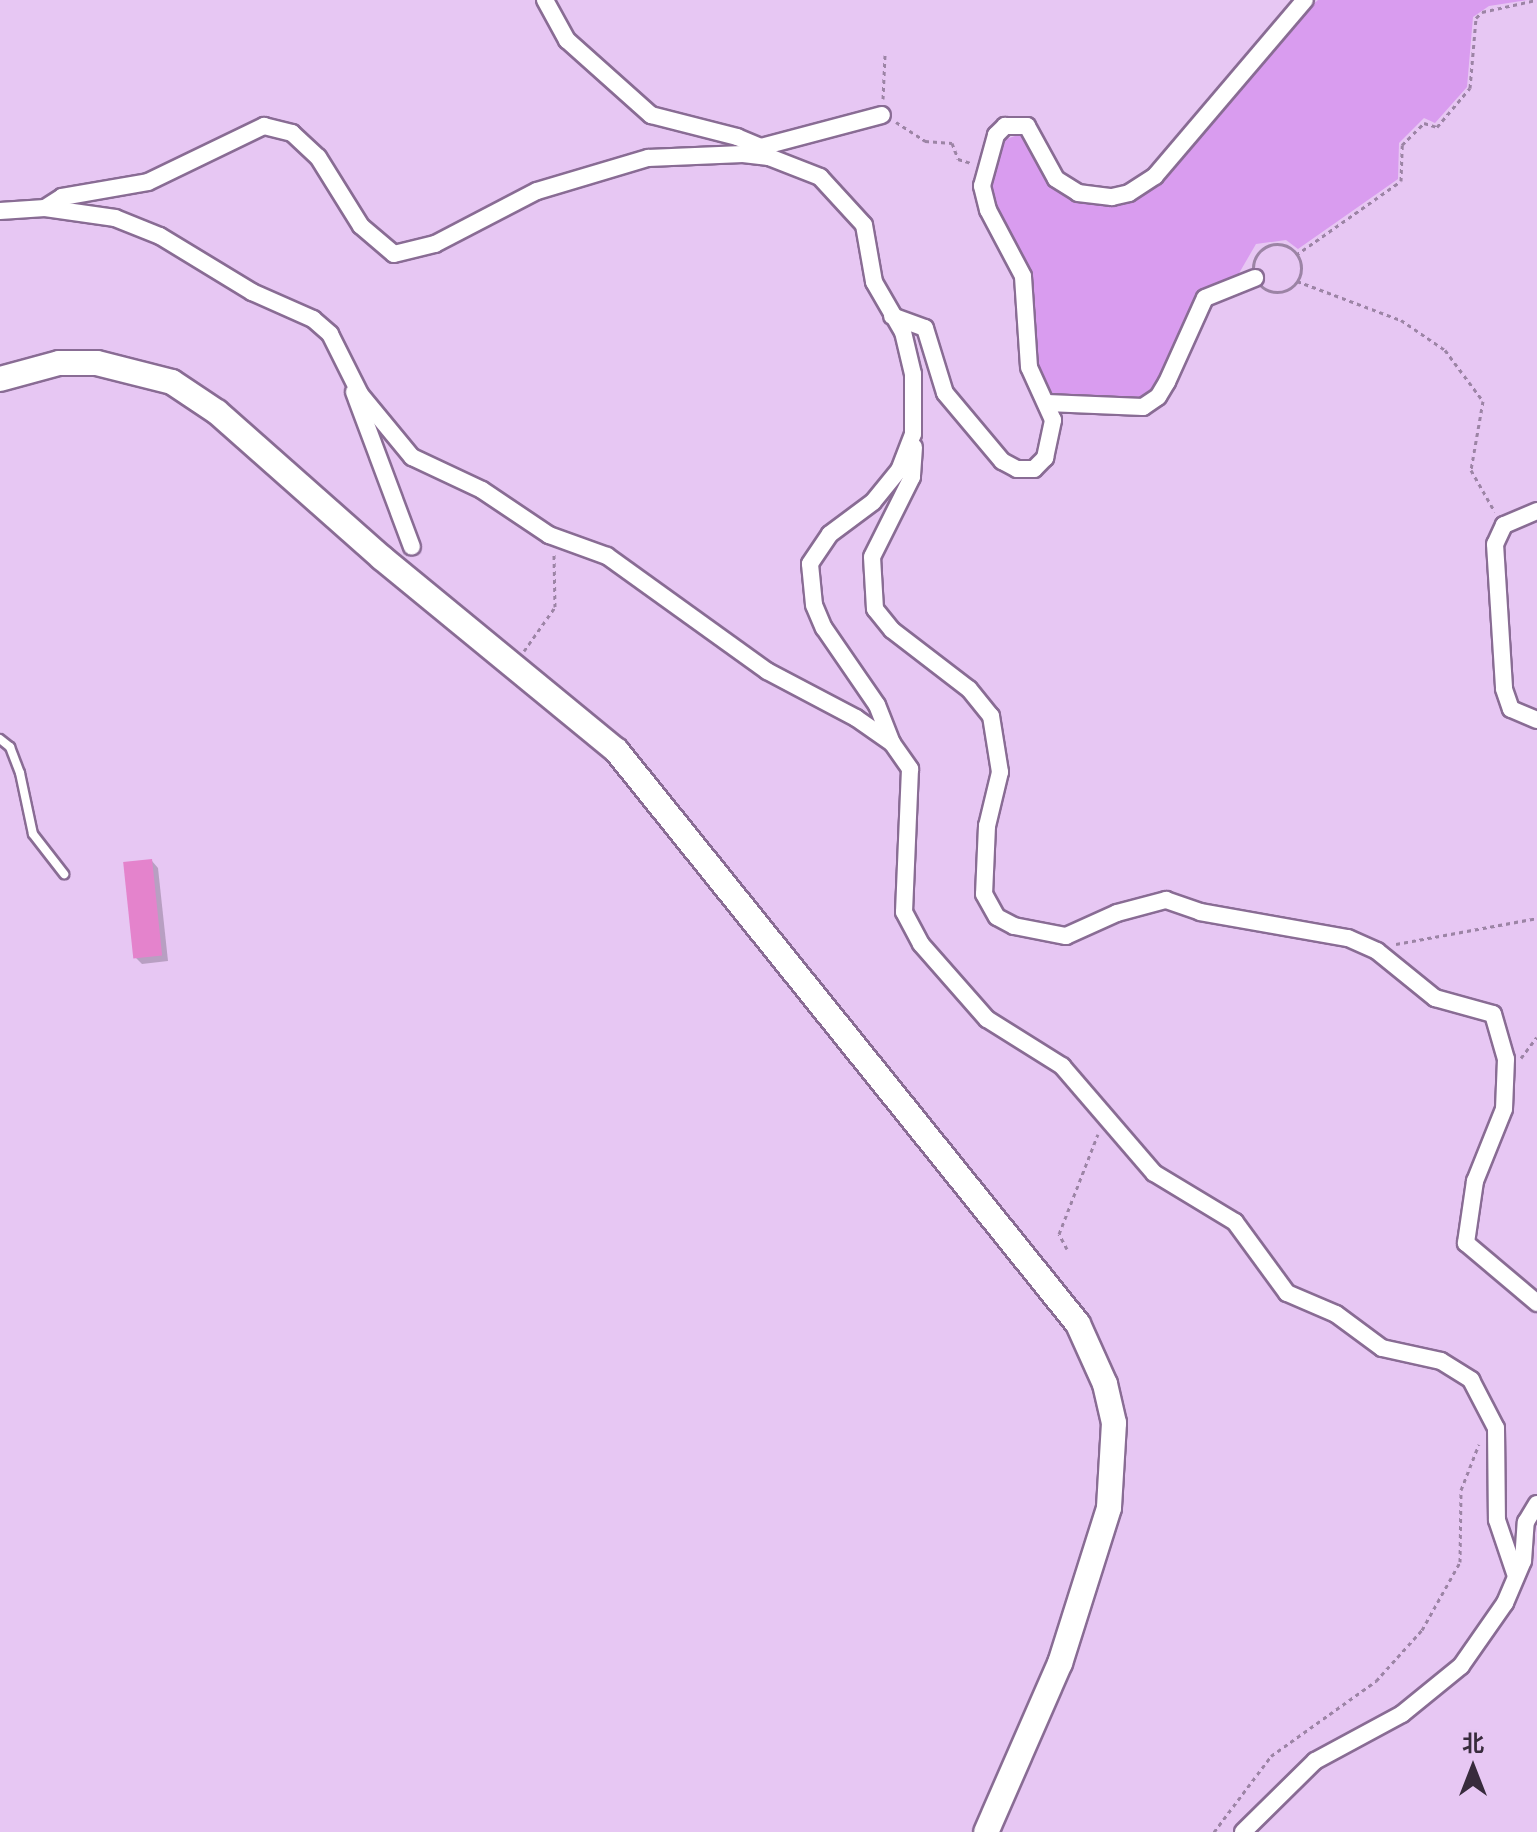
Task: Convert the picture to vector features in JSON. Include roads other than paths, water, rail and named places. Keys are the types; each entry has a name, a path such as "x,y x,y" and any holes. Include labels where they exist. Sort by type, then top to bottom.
{"street":[{"path":"545,0 567,40 651,115 765,152 820,177 853,208 864,225 880,300 892,316 909,351 913,434 912,477 872,557 873,600 882,622 950,672 991,716 1000,772 987,826 984,894 997,917 1014,926 1066,936 1117,913 1166,900 1200,912 1320,930 1373,949 1435,998 1493,1014 1506,1059 1504,1109 1475,1181 1466,1243 1537,1303"},
{"path":"892,316 925,328 945,393 1002,461 1017,469 1034,469 1045,458 1052,437 1047,403 1029,367 1023,276 988,210 982,171 996,135 1005,126 1027,126 1056,179 1078,193 1112,197 1129,193 1155,176 1305,0"},
{"path":"45,208 62,197 148,182 244,131 282,127 318,157 379,244 394,254 412,253 537,191 648,158 765,152 882,115"},
{"path":"0,211 45,208 115,218 160,236 252,292 313,319 344,360 360,394 412,457 482,490 554,537 607,556 767,671 856,718 892,743"},
{"path":"1047,403 1143,407 1158,397 1167,382 1205,298 1255,278"},
{"path":"344,360 370,444 412,547"},
{"path":"0,379 59,363 97,363 172,382 217,412 631,764 1078,1324 1093,1354 1114,1423 1113,1487 1105,1528 1060,1663 986,1832"},
{"path":"913,434 887,488 830,534 810,564 814,605 824,628 877,705 892,743 910,769 912,789 904,890 908,925 987,1019 1062,1066 1104,1119 1154,1173 1235,1222 1287,1293 1336,1314 1382,1348 1460,1368 1482,1393 1494,1421 1500,1449 1497,1520 1516,1576"},
{"path":"1537,511 1504,526 1495,544 1504,689 1511,709 1537,720"},
{"path":"1243,1832 1315,1761 1437,1691 1484,1635 1516,1576 1523,1561 1526,1522 1537,1504"}],"lane":[{"path":"0,739 10,747 20,773 33,834 64,874"}]}
